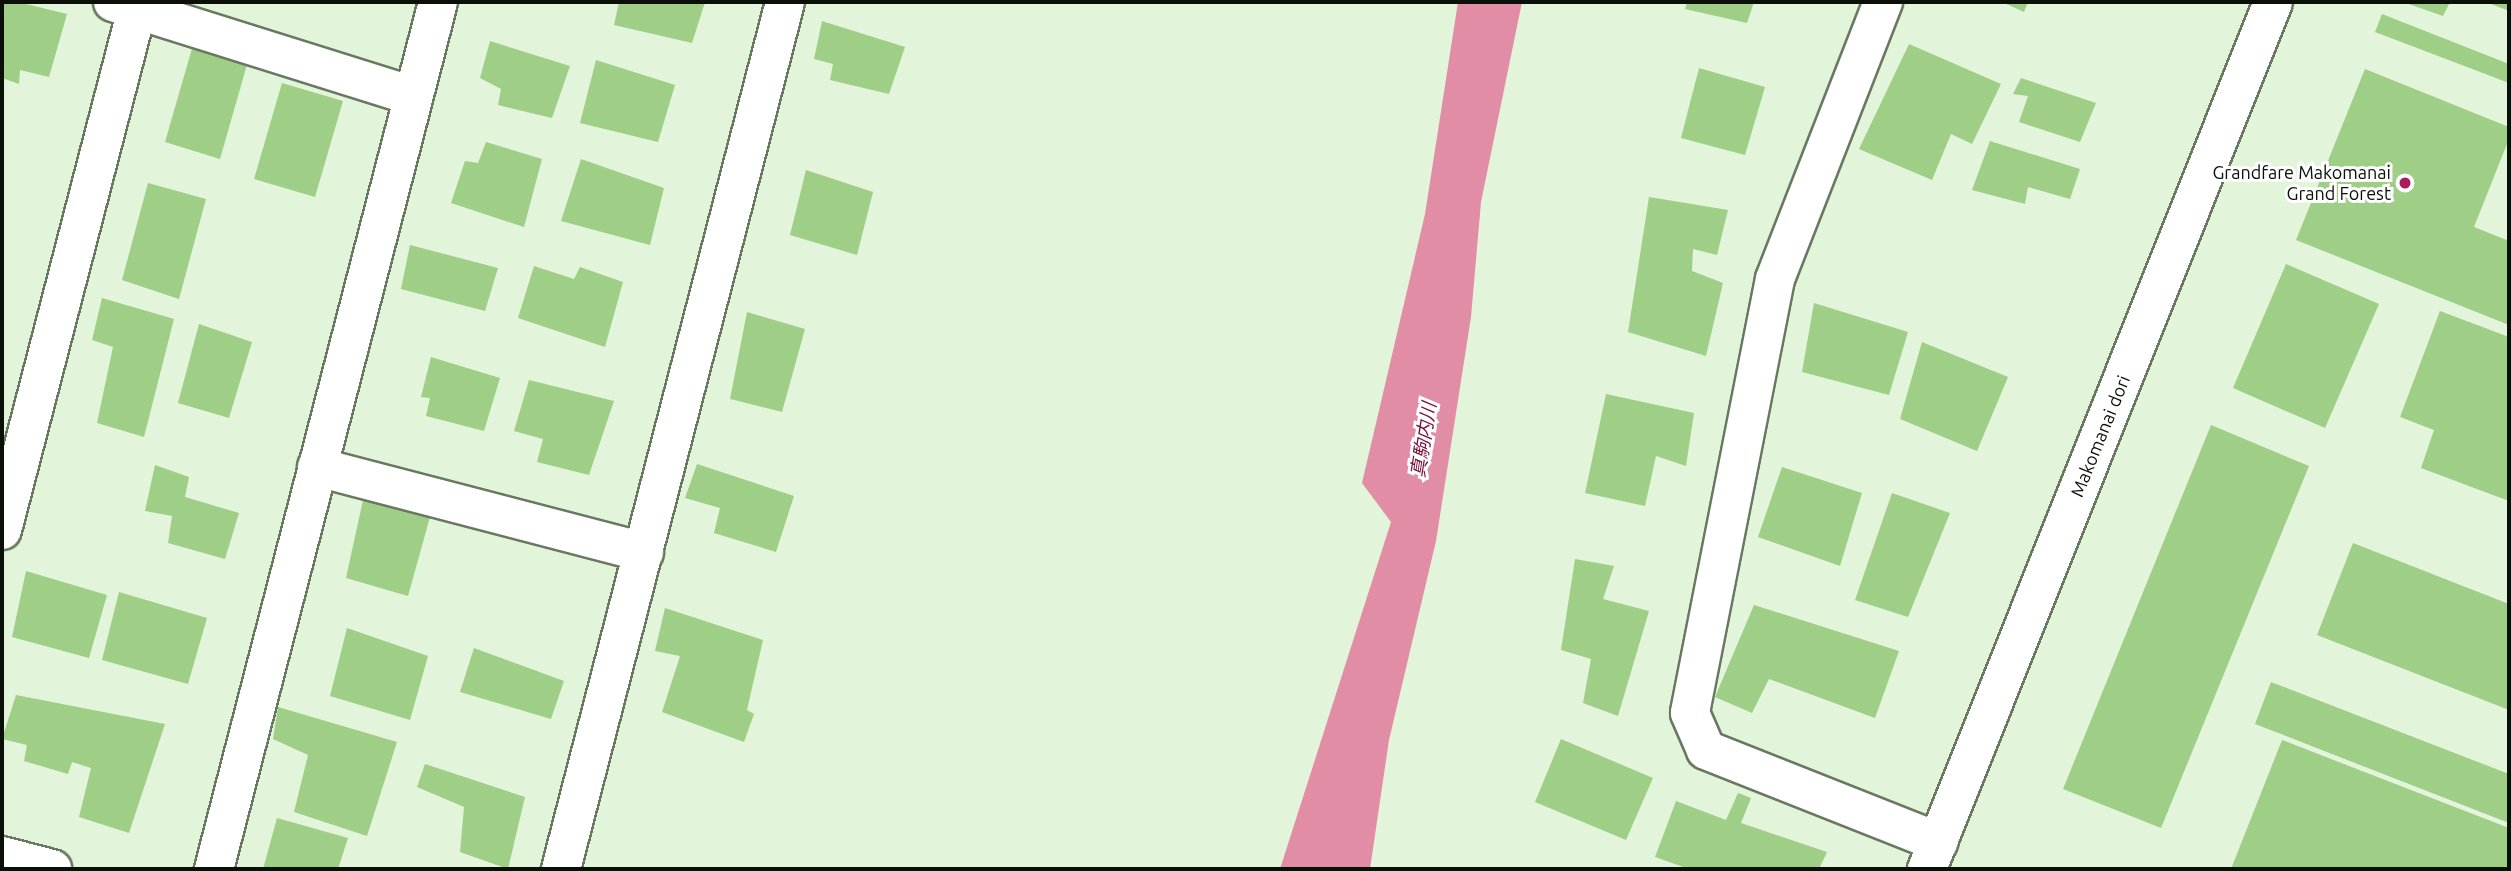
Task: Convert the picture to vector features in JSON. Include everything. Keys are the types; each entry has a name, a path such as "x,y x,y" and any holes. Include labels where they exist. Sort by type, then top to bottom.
{"main road":[{"path":"214,869 438,2"},
{"path":"561,869 785,2"},
{"path":"1883,2 1775,279 1690,713 1706,750 1932,856"},
{"name":"Makomanai dori","path":"1932,856 2273,2"},
{"path":"2,530 125,6 414,96"},
{"path":"317,467 643,552"},
{"path":"2,856 52,869"}],"water":[{"name":"真駒内川","path":"1458,2 1522,2 1481,202 1471,317 1436,541 1389,740 1370,869 1280,869 1391,522 1362,483 1425,214"}],"building":[{"path":"2,2 18,2 67,14 49,77 20,70 19,84 2,78"},
{"path":"619,2 705,2 692,43 614,25"},
{"path":"1687,2 1754,2 1747,23 1685,9"},
{"path":"2002,2 2028,2 2024,12"},
{"path":"2403,2 2450,2 2443,16"},
{"path":"2486,2 2509,2 2509,11"},
{"path":"2382,14 2509,64 2509,83 2375,32"},
{"path":"822,21 905,47 889,94 830,80 833,64 814,59"},
{"path":"490,41 570,66 552,118 498,105 501,89 480,78"},
{"path":"1909,44 2001,84 1972,144 1951,134 1932,180 1859,149"},
{"path":"193,45 248,61 220,159 165,142"},
{"path":"596,60 675,85 658,142 580,123"},
{"path":"1699,68 1765,87 1745,155 1681,138"},
{"name":"Grandfare Makomanai Grand Forest","path":"2365,69 2509,127 2509,139 2474,227 2509,241 2509,325 2296,240"},
{"path":"2021,78 2096,103 2080,142 2019,122 2028,96 2013,94"},
{"path":"282,83 343,101 315,197 254,179"},
{"path":"1990,141 2080,169 2070,199 2028,187 2025,204 1972,190"},
{"path":"486,142 542,159 524,227 451,203 465,161 478,163"},
{"path":"581,159 664,188 650,245 561,221"},
{"path":"806,170 873,192 857,255 790,235"},
{"path":"148,183 206,199 179,299 122,280"},
{"path":"1649,197 1728,210 1717,255 1693,249 1692,271 1723,283 1706,356 1628,332"},
{"path":"410,245 498,268 485,311 401,289"},
{"path":"2286,264 2379,304 2325,428 2233,388"},
{"path":"534,266 574,279 580,267 623,282 605,347 518,318"},
{"path":"102,298 174,319 144,437 97,423 113,347 92,340"},
{"path":"1814,303 1908,332 1889,395 1802,372"},
{"path":"2440,311 2509,337 2509,501 2421,468 2434,430 2400,417"},
{"path":"747,312 805,329 782,412 730,399"},
{"path":"199,324 252,342 229,418 178,403"},
{"path":"1922,342 2008,377 1977,451 1900,419"},
{"path":"431,357 500,378 484,431 426,416 430,398 421,397"},
{"path":"529,380 614,401 589,475 537,462 543,439 514,431"},
{"path":"1606,394 1694,413 1686,466 1656,456 1645,506 1585,493"},
{"path":"2211,425 2309,466 2161,828 2063,789"},
{"path":"697,464 794,496 776,552 714,533 720,508 685,498"},
{"path":"155,465 189,477 185,497 239,513 225,559 168,543 172,516 145,511"},
{"path":"1782,467 1862,493 1840,566 1758,537"},
{"path":"1892,493 1950,513 1908,617 1855,600"},
{"path":"363,500 430,517 408,596 346,578"},
{"path":"2353,543 2509,604 2509,710 2317,635"},
{"path":"1575,559 1614,566 1603,599 1649,611 1618,716 1583,703 1591,659 1561,650"},
{"path":"26,571 107,595 89,658 12,637"},
{"path":"119,592 207,618 188,684 102,660"},
{"path":"1754,605 1899,651 1875,718 1769,679 1752,713 1715,697"},
{"path":"665,608 763,640 747,710 754,714 744,742 662,712 680,656 655,651"},
{"path":"347,628 428,656 410,720 330,696"},
{"path":"474,648 564,681 551,719 460,692"},
{"path":"2271,682 2509,774 2509,823 2255,724"},
{"path":"16,695 165,724 129,833 79,817 91,768 72,762 68,774 24,761 27,745 2,739"},
{"path":"278,707 397,742 367,836 294,812 308,755 273,739"},
{"path":"1561,739 1653,778 1626,840 1535,802"},
{"path":"2282,740 2509,828 2509,869 2231,869"},
{"path":"425,764 525,797 508,869 460,852 464,807 417,787"},
{"path":"1738,793 1751,798 1741,823 1827,852 1819,869 1689,869 1655,857 1676,801 1726,820"},
{"path":"277,818 348,838 338,869 263,869"}],"place":[{"name":"Grandfare Makomanai Grand Forest","path":"2405,183"}]}
